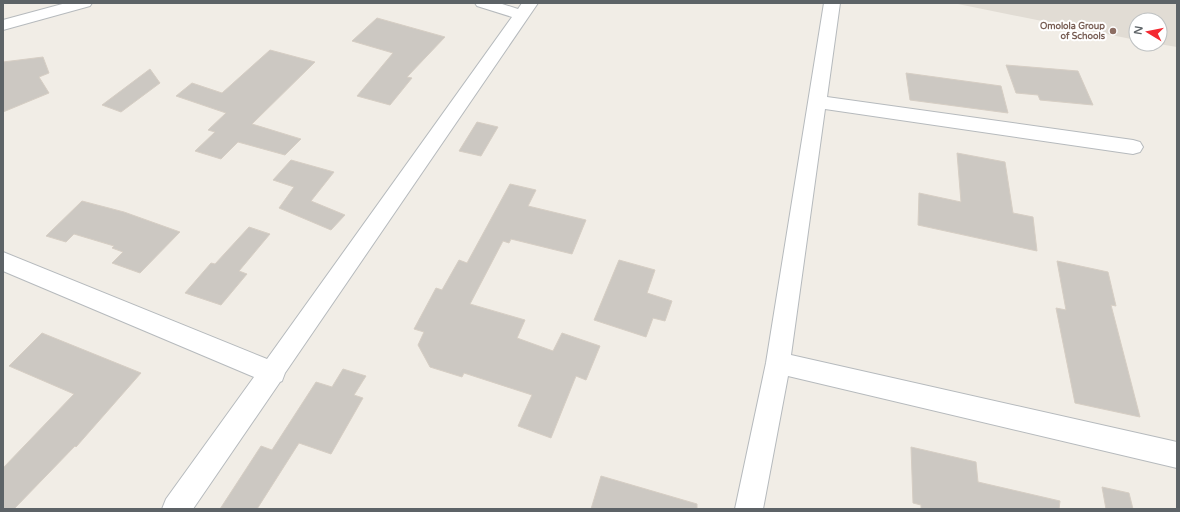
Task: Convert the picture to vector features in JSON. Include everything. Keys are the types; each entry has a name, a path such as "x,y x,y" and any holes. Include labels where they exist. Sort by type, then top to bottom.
{"street":[{"path":"3,25 84,3"},
{"path":"176,509 273,373 526,9 483,3"},
{"path":"749,509 778,363 832,3"},
{"path":"817,102 1133,146"},
{"path":"3,261 273,373"},
{"path":"778,363 1177,455"}],"shaded area":[{"name":"Omolola Group of Schools","path":"953,3 1177,3 1177,47 1168,46 1168,12 1128,12 1128,38"}],"building":[{"path":"377,18 445,37 407,77 412,78 390,105 357,96 393,53 352,41"},
{"path":"270,50 315,62 252,124 301,139 285,155 238,142 221,159 195,151 215,132 208,130 226,113 176,96 192,83 222,93"},
{"path":"43,57 49,73 39,77 49,93 3,112 3,62"},
{"path":"1006,65 1078,71 1093,105 1040,100 1038,95 1016,93"},
{"path":"150,69 160,83 121,112 102,105"},
{"path":"906,73 1001,86 1008,113 910,100"},
{"path":"477,122 498,127 481,156 459,151"},
{"path":"957,153 1005,162 1013,213 1033,217 1037,251 918,225 919,193 961,202"},
{"path":"291,160 334,172 311,201 345,215 331,230 279,208 294,187 273,180"},
{"path":"510,184 536,190 528,206 586,220 572,254 511,239 509,243 503,241 470,304 525,320 517,338 553,351 562,333 600,346 586,380 576,376 551,438 518,426 532,395 464,373 462,377 430,367 418,345 424,332 414,329 436,288 442,290 459,260 467,263"},
{"path":"82,201 124,212 180,232 140,273 112,263 123,252 112,248 114,246 74,234 66,242 46,236"},
{"path":"249,227 270,234 239,271 247,274 221,305 185,293 211,263 215,264"},
{"path":"619,260 655,270 647,293 672,301 665,321 653,318 646,337 594,320"},
{"path":"1057,261 1108,272 1116,306 1111,305 1140,417 1075,403 1056,308 1066,310"},
{"path":"42,333 141,373 76,447 75,446 14,509 3,509 3,468 74,394 9,366"},
{"path":"343,369 366,376 354,395 363,398 331,454 299,443 257,509 220,509 261,446 272,450 316,382 332,387"},
{"path":"911,447 976,462 978,482 1060,501 1059,509 921,509 921,505 913,503"},
{"path":"601,476 697,504 697,509 591,509"},
{"path":"1102,487 1129,493 1133,509 1106,509"}],"place":[{"name":"Omolola Group of Schools","path":"1113,31"}]}
